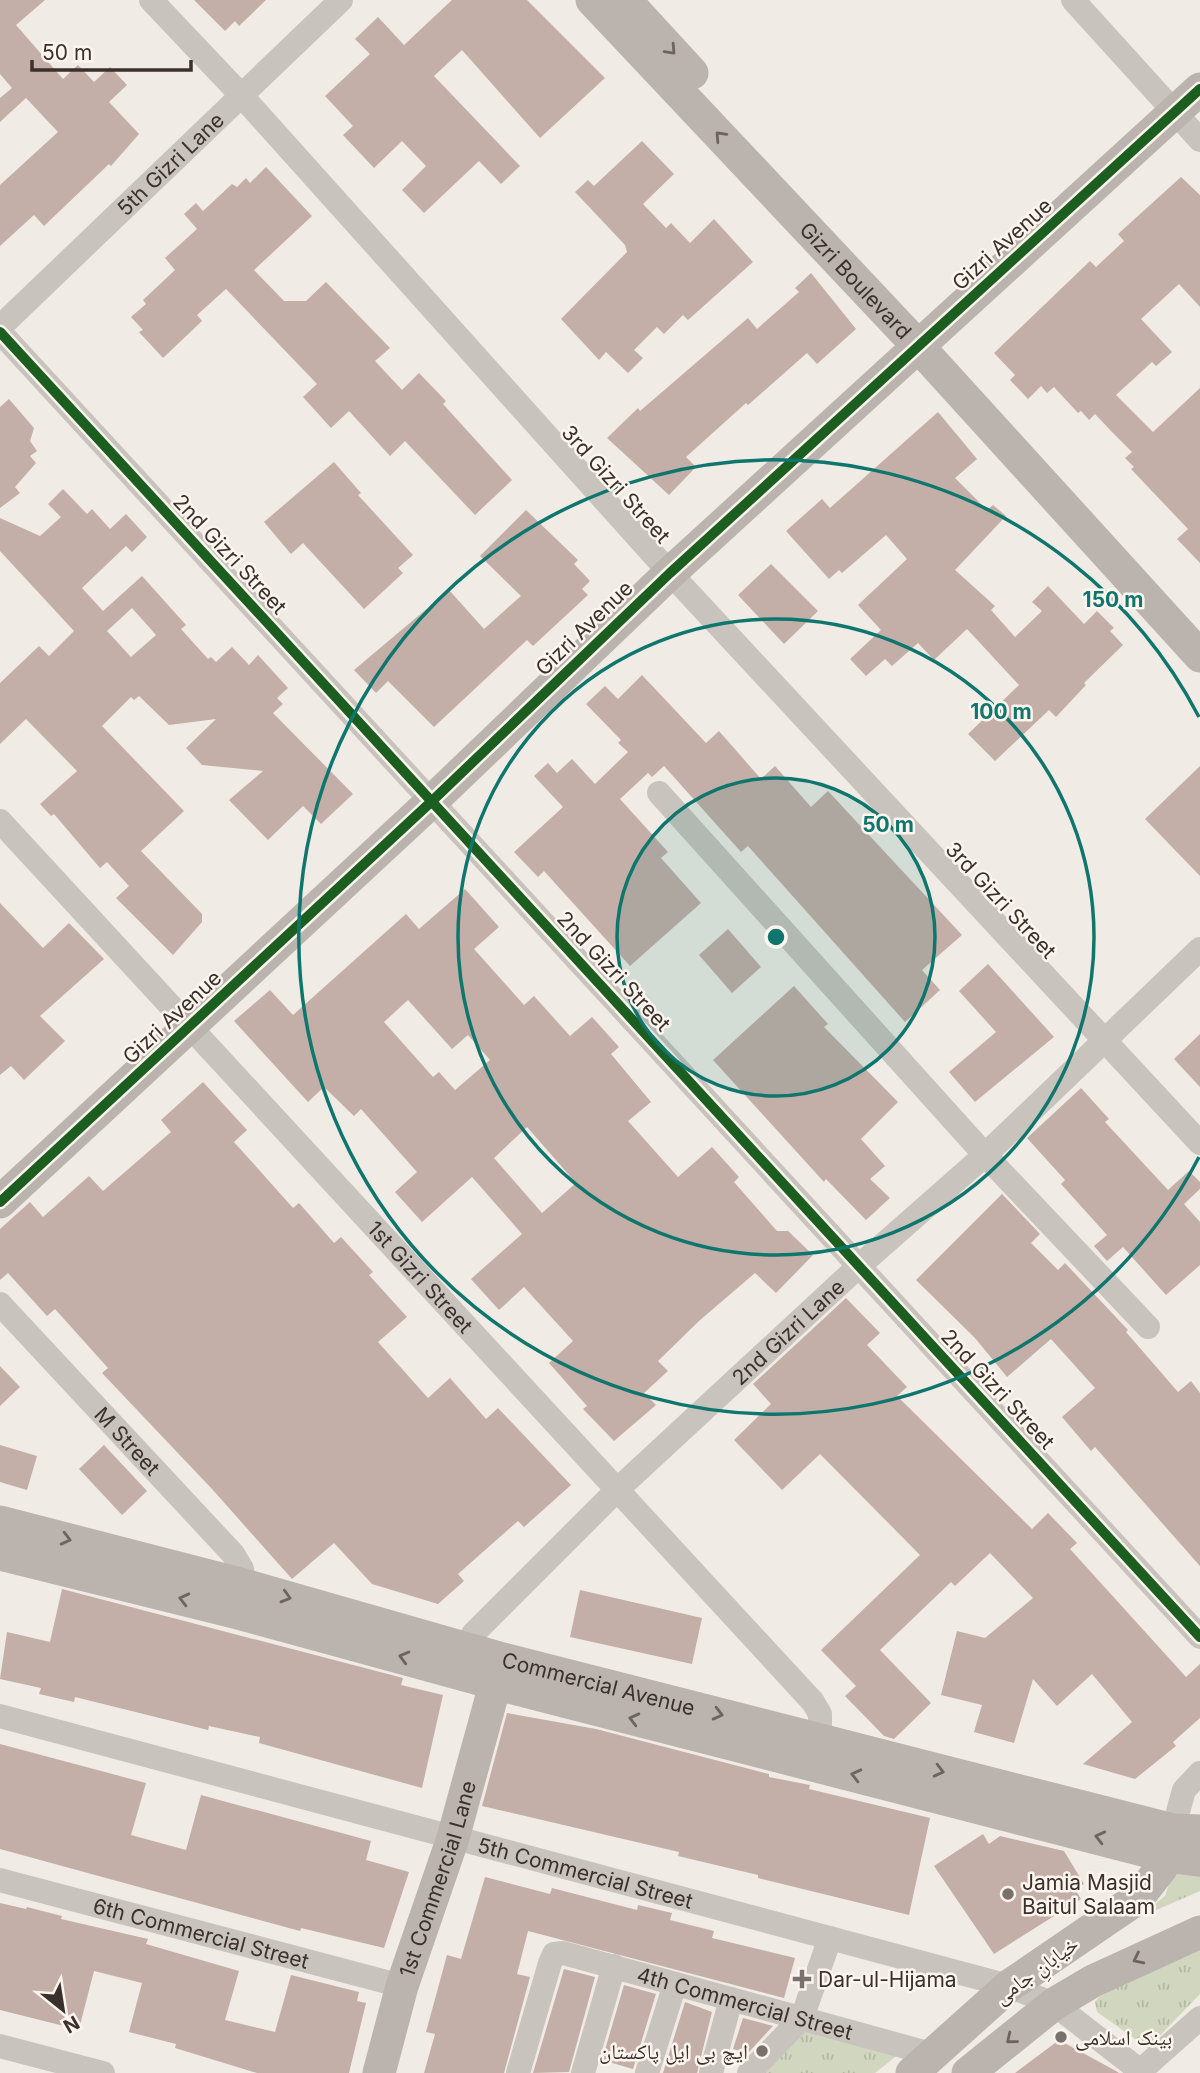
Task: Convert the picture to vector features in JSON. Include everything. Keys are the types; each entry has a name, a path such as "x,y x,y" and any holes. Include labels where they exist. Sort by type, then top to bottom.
{"main road":[{"name":"Gizri Boulevard","path":"592,0 1200,625"},
{"name":"Gizri Boulevard","path":"625,0 1200,656"},
{"name":"Gizri Avenue","path":"0,1202 431,802 670,573 1200,89"},
{"name":"Commercial Avenue","path":"0,1522 244,1585 498,1671 1180,1839"},
{"name":"Commercial Avenue","path":"0,1554 238,1613 462,1660"},
{"name":"Commercial Avenue","path":"498,1671 820,1740 1180,1839 1200,1860"},
{"name":"1st Commercial Lane","path":"379,2073 402,1986 453,1838 498,1671"},
{"name":"خیابانِ جامی","path":"924,2064 1009,1986 1138,1898 1151,1885 1180,1839"},
{"name":"خیابانِ جامی","path":"968,2073 1054,2004 1093,1981 1200,1931"}],"street":[{"name":"3rd Gizri Street","path":"151,0 241,94 670,573 1200,1143"},
{"name":"5th Gizri Lane","path":"0,329 341,0"},
{"path":"1073,0 1200,140"},
{"name":"2nd Gizri Street","path":"0,329 431,802 1200,1637"},
{"path":"659,793 985,1155 1148,1327"},
{"name":"1st Gizri Street","path":"0,821 813,1702 820,1714 820,1740"},
{"name":"2nd Gizri Lane","path":"462,1660 473,1634 618,1489 859,1266 985,1155 1200,949"},
{"name":"M Street","path":"0,1304 233,1554 242,1569 244,1585"},
{"name":"5th Commercial Street","path":"0,1716 1009,1986 1054,2004 1140,2072"},
{"path":"1180,1839 1184,1790 1200,1773"},
{"name":"6th Commercial Street","path":"0,1880 402,1986"},
{"path":"749,2073 802,2018 830,1938"},
{"name":"4th Commercial Street","path":"518,2073 554,1954 563,1953 802,2018 924,2064"},
{"path":"583,2073 614,1966"},
{"path":"647,2073 675,1984"},
{"path":"711,2073 731,1999"},
{"path":"1140,2072 1200,2018"},
{"path":"0,2046 103,2073"}],"green space":[{"path":"1200,1863 1200,1891 1136,1919 1165,1896 1175,1867"},
{"path":"1200,1943 1200,1994 1148,2048 1097,2012 1095,2002 1099,1997 1167,1956"},
{"path":"800,2027 899,2054 875,2073 759,2073"}],"building":[{"path":"0,0 45,0 16,25 63,79 78,65 94,82 110,67 127,85 109,102 139,134 111,166 109,164 44,226 34,215 0,246 0,185 58,132 26,98 0,122 0,98 12,88 0,74"},
{"path":"194,0 266,0 239,26 235,21 225,31"},
{"path":"452,0 527,0 605,78 540,138 462,50 434,76 520,166 501,184 479,161 424,213 402,190 426,166 402,141 374,168 343,135 353,126 325,96 370,54 355,39 378,17 404,45"},
{"path":"642,141 674,174 643,204 666,228 671,223 690,243 714,219 753,262 688,320 683,315 664,334 657,327 634,350 643,358 628,373 606,352 599,360 561,319 627,252 625,245 575,192 588,180 594,186"},
{"path":"266,167 312,216 254,270 284,301 306,301 326,282 390,348 375,361 402,390 419,373 446,401 443,404 512,480 475,515 405,441 390,456 349,411 331,428 303,397 317,384 226,289 197,315 202,321 163,358 139,332 143,330 131,317 146,304 143,300 175,270 165,258 197,229 184,214 196,203 203,211 232,184 237,187 246,178 250,183"},
{"path":"1181,177 1200,195 1200,307 1179,284 1141,319 1172,352 1156,366 1152,362 1116,395 1153,432 1200,388 1200,563 1177,539 1188,529 1131,469 1134,467 1125,458 1132,452 1095,414 1089,420 1081,411 1078,413 1054,387 1047,393 1041,386 1028,399 1010,380 1015,375 994,353 1090,261 1096,267 1124,241 1118,234"},
{"path":"811,273 856,329 817,364 807,353 748,405 746,403 686,457 696,467 669,495 607,438 638,408 640,411 748,318 757,329 799,292 795,288"},
{"path":"9,399 34,428 30,441 37,451 30,456 36,463 15,487 20,493 0,508 0,407"},
{"path":"938,412 977,459 955,478 987,510 993,505 1006,516 955,570 995,606 991,610 1015,637 1042,611 1032,602 1048,586 1084,624 1097,611 1114,628 1110,631 1123,645 1084,683 1086,685 1056,717 1049,710 995,761 968,734 1019,685 967,629 934,660 918,643 892,666 885,659 866,676 850,659 881,630 858,605 907,559 886,535 842,573 839,570 829,579 786,531 822,499 830,508"},
{"path":"334,462 361,493 358,495 413,555 398,568 403,573 364,609 303,543 291,554 264,522"},
{"path":"63,489 87,514 92,509 110,529 126,514 147,537 132,552 126,546 82,588 103,611 142,576 186,625 181,629 208,659 211,657 216,662 232,647 249,665 258,655 288,688 277,698 283,704 273,713 353,794 321,824 303,806 268,840 229,800 263,771 202,765 186,748 216,719 169,725 139,696 134,700 131,697 102,726 184,811 141,851 202,914 202,922 173,955 116,898 129,886 107,862 100,868 54,814 51,816 40,804 77,771 26,719 0,744 0,683 39,646 49,656 74,631 0,551 0,518 40,536 61,517 48,504","holes":["132,608 156,635 131,657 107,631"]},
{"path":"526,510 578,560 574,564 590,581 582,589 588,595 533,646 527,640 434,727 388,681 376,693 354,670 449,590 484,629 521,596 480,556"},
{"path":"771,564 818,611 784,644 738,595"},
{"path":"642,675 706,743 719,731 761,779 775,766 811,807 828,791 962,935 922,970 940,990 905,1022 748,846 741,852 664,766 652,777 648,773 620,799 668,852 661,858 701,903 630,966 544,871 538,877 514,852 563,807 534,776 548,763 557,773 572,759 595,784 628,752 618,743 621,740 586,704 605,686 618,699"},
{"path":"1200,766 1200,876 1145,819"},
{"path":"465,889 499,927 474,949 524,1005 534,996 570,1036 592,1017 619,1047 611,1054 651,1102 628,1121 678,1177 712,1147 739,1177 734,1182 777,1231 788,1231 813,1255 776,1293 755,1273 699,1321 658,1361 668,1371 644,1393 656,1405 614,1441 583,1409 587,1406 549,1363 573,1341 524,1287 499,1310 471,1279 522,1234 472,1177 422,1222 395,1192 417,1172 361,1109 354,1116 324,1087 308,1102 234,1021 270,990 293,1015 406,914 419,929","holes":["408,1000 452,1049 468,1035 490,1060 455,1090 439,1072 433,1077 384,1022","527,1127 576,1183 542,1213 494,1158"]},
{"path":"0,903 43,948 69,923 104,959 40,1016 65,1041 24,1080 11,1066 0,1075"},
{"path":"728,929 761,967 732,993 699,955"},
{"path":"988,964 1054,1037 975,1102 949,1072 996,1032 959,991"},
{"path":"794,986 828,1024 824,1027 898,1102 861,1139 885,1166 870,1179 890,1198 866,1220 826,1179 824,1182 713,1060"},
{"path":"1200,1034 1200,1087 1174,1059"},
{"path":"203,1082 247,1130 234,1142 293,1208 299,1203 334,1243 341,1237 373,1272 369,1275 407,1317 378,1342 428,1398 450,1378 486,1419 498,1408 571,1485 524,1527 518,1521 458,1574 464,1581 438,1604 372,1584 334,1543 292,1579 212,1489 102,1373 108,1368 55,1309 47,1316 8,1273 0,1280 0,1229 30,1202 43,1217 89,1176 103,1191 171,1132 161,1120"},
{"path":"1081,1088 1109,1119 1105,1122 1168,1190 1189,1171 1200,1182 1200,1189 1184,1204 1200,1222 1200,1265 1166,1295 1123,1247 1107,1261 1094,1246 1107,1235 1061,1184 1065,1180 1027,1138"},
{"path":"1002,1194 1040,1234 1031,1243 1058,1270 1065,1263 1128,1330 1126,1332 1178,1392 1191,1381 1200,1393 1200,1566 1095,1447 1091,1451 1062,1417 1095,1388 1051,1339 1007,1377 975,1338 916,1280"},
{"path":"846,1298 880,1333 867,1345 907,1387 897,1396 1032,1529 1048,1513 1077,1543 1070,1549 1186,1677 1200,1664 1200,1718 1173,1742 1176,1746 1135,1779 1083,1764 1132,1722 1092,1674 1057,1706 1033,1679 1014,1743 974,1732 982,1705 941,1695 957,1631 985,1638 1033,1598 990,1553 955,1586 951,1582 880,1650 931,1703 894,1739 884,1736 845,1696 856,1686 821,1650 920,1555 820,1454 782,1490 734,1440 771,1404 753,1384"},
{"path":"0,1366 20,1387 0,1406"},
{"path":"0,1445 37,1456 27,1490 0,1482"},
{"path":"104,1445 147,1491 122,1515 79,1469"},
{"path":"62,1589 403,1678 401,1685 443,1695 422,1788 259,1743 260,1737 209,1726 208,1730 75,1697 74,1702 39,1694 41,1688 0,1679 7,1632 50,1642"},
{"path":"580,1590 702,1618 692,1664 570,1637"},
{"path":"507,1713 596,1729 769,1774 769,1777 810,1785 809,1789 930,1818 909,1915 758,1878 758,1875 678,1856 679,1852 482,1806"},
{"path":"0,1744 146,1783 131,1835 186,1850 201,1795 371,1841 366,1860 409,1872 384,1948 301,1928 300,1931 0,1849"},
{"path":"983,1834 989,1844 1000,1836 1064,1851 1084,1884 1075,1889 1081,1899 994,1954 934,1866"},
{"path":"485,1877 550,1894 552,1888 637,1910 638,1905 672,1913 670,1920 714,1931 712,1938 795,1958 784,1998 528,1931 517,1974 530,1977 504,2073 424,2073 435,2034 426,2032 447,1955 461,1959"},
{"path":"0,1903 26,1909 27,1907 62,1916 61,1919 148,1939 146,1944 239,1971 225,2020 275,2032 291,1975 359,1992 357,2001 366,2003 349,2073 257,2073 175,2048 176,2044 129,2032 142,1983 94,1971 80,2025 65,2022 64,2026 0,2010"},
{"path":"564,1969 595,1977 569,2072 533,2073"},
{"path":"624,1985 656,1994 633,2069 602,2060"},
{"path":"685,2002 712,2012 697,2073 663,2073"},
{"path":"743,2018 773,2026 748,2053 733,2049"},
{"path":"1059,2040 1116,2071 1119,2073 1015,2073"}],"cycle path":[{"path":"0,1202 431,802 670,573 1200,89"},
{"path":"0,332 1200,1637"}],"place":[{"name":"Jamia Masjid Baitul Salaam","path":"1008,1894"},
{"name":"Dar-ul-Hijama","path":"802,1979"},
{"name":"بینک اسلامی","path":"1061,2037"},
{"name":"ایچ بی ایل پاکستان","path":"762,2051"}]}
